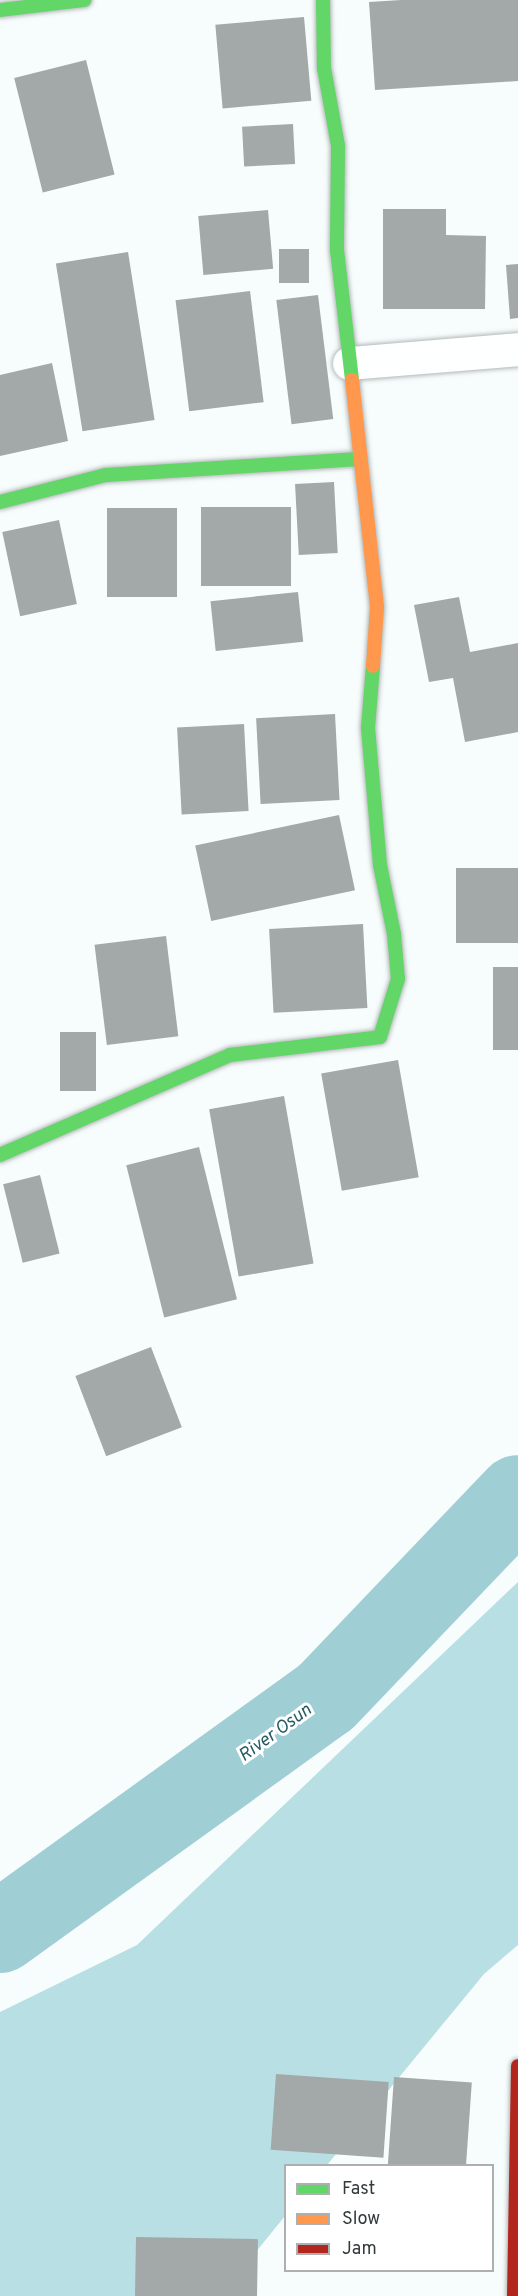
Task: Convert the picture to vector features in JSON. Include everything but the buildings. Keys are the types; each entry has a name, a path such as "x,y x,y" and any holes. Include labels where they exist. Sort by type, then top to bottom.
{"street":[{"path":"0,10 84,0"},
{"path":"0,1155 230,1054 380,1037 398,979 394,934 380,865 368,728 377,607 337,250 338,146 324,68 323,0"},
{"path":"349,363 518,349"},
{"path":"0,502 106,474 359,459"},
{"path":"514,2296 518,2066"}],"shaded area":[{"path":"518,1582 518,1945 484,1974 328,2164 284,2164 284,2217 220,2296 0,2296 0,2012 137,1945"}],"waterway":[{"name":"River Osun","path":"0,1932 325,1698 518,1496"}],"traffic: fast":[{"path":"0,10 84,0"},
{"path":"323,0 324,68 338,146 337,250 352,380"},
{"path":"0,502 106,475 359,459"},
{"path":"0,1155 230,1055 380,1037 398,979 394,934 380,865 368,728 373,666"}],"traffic: slow":[{"path":"352,380 377,607 373,666"}],"traffic: jam":[{"path":"514,2296 518,2066"}]}
